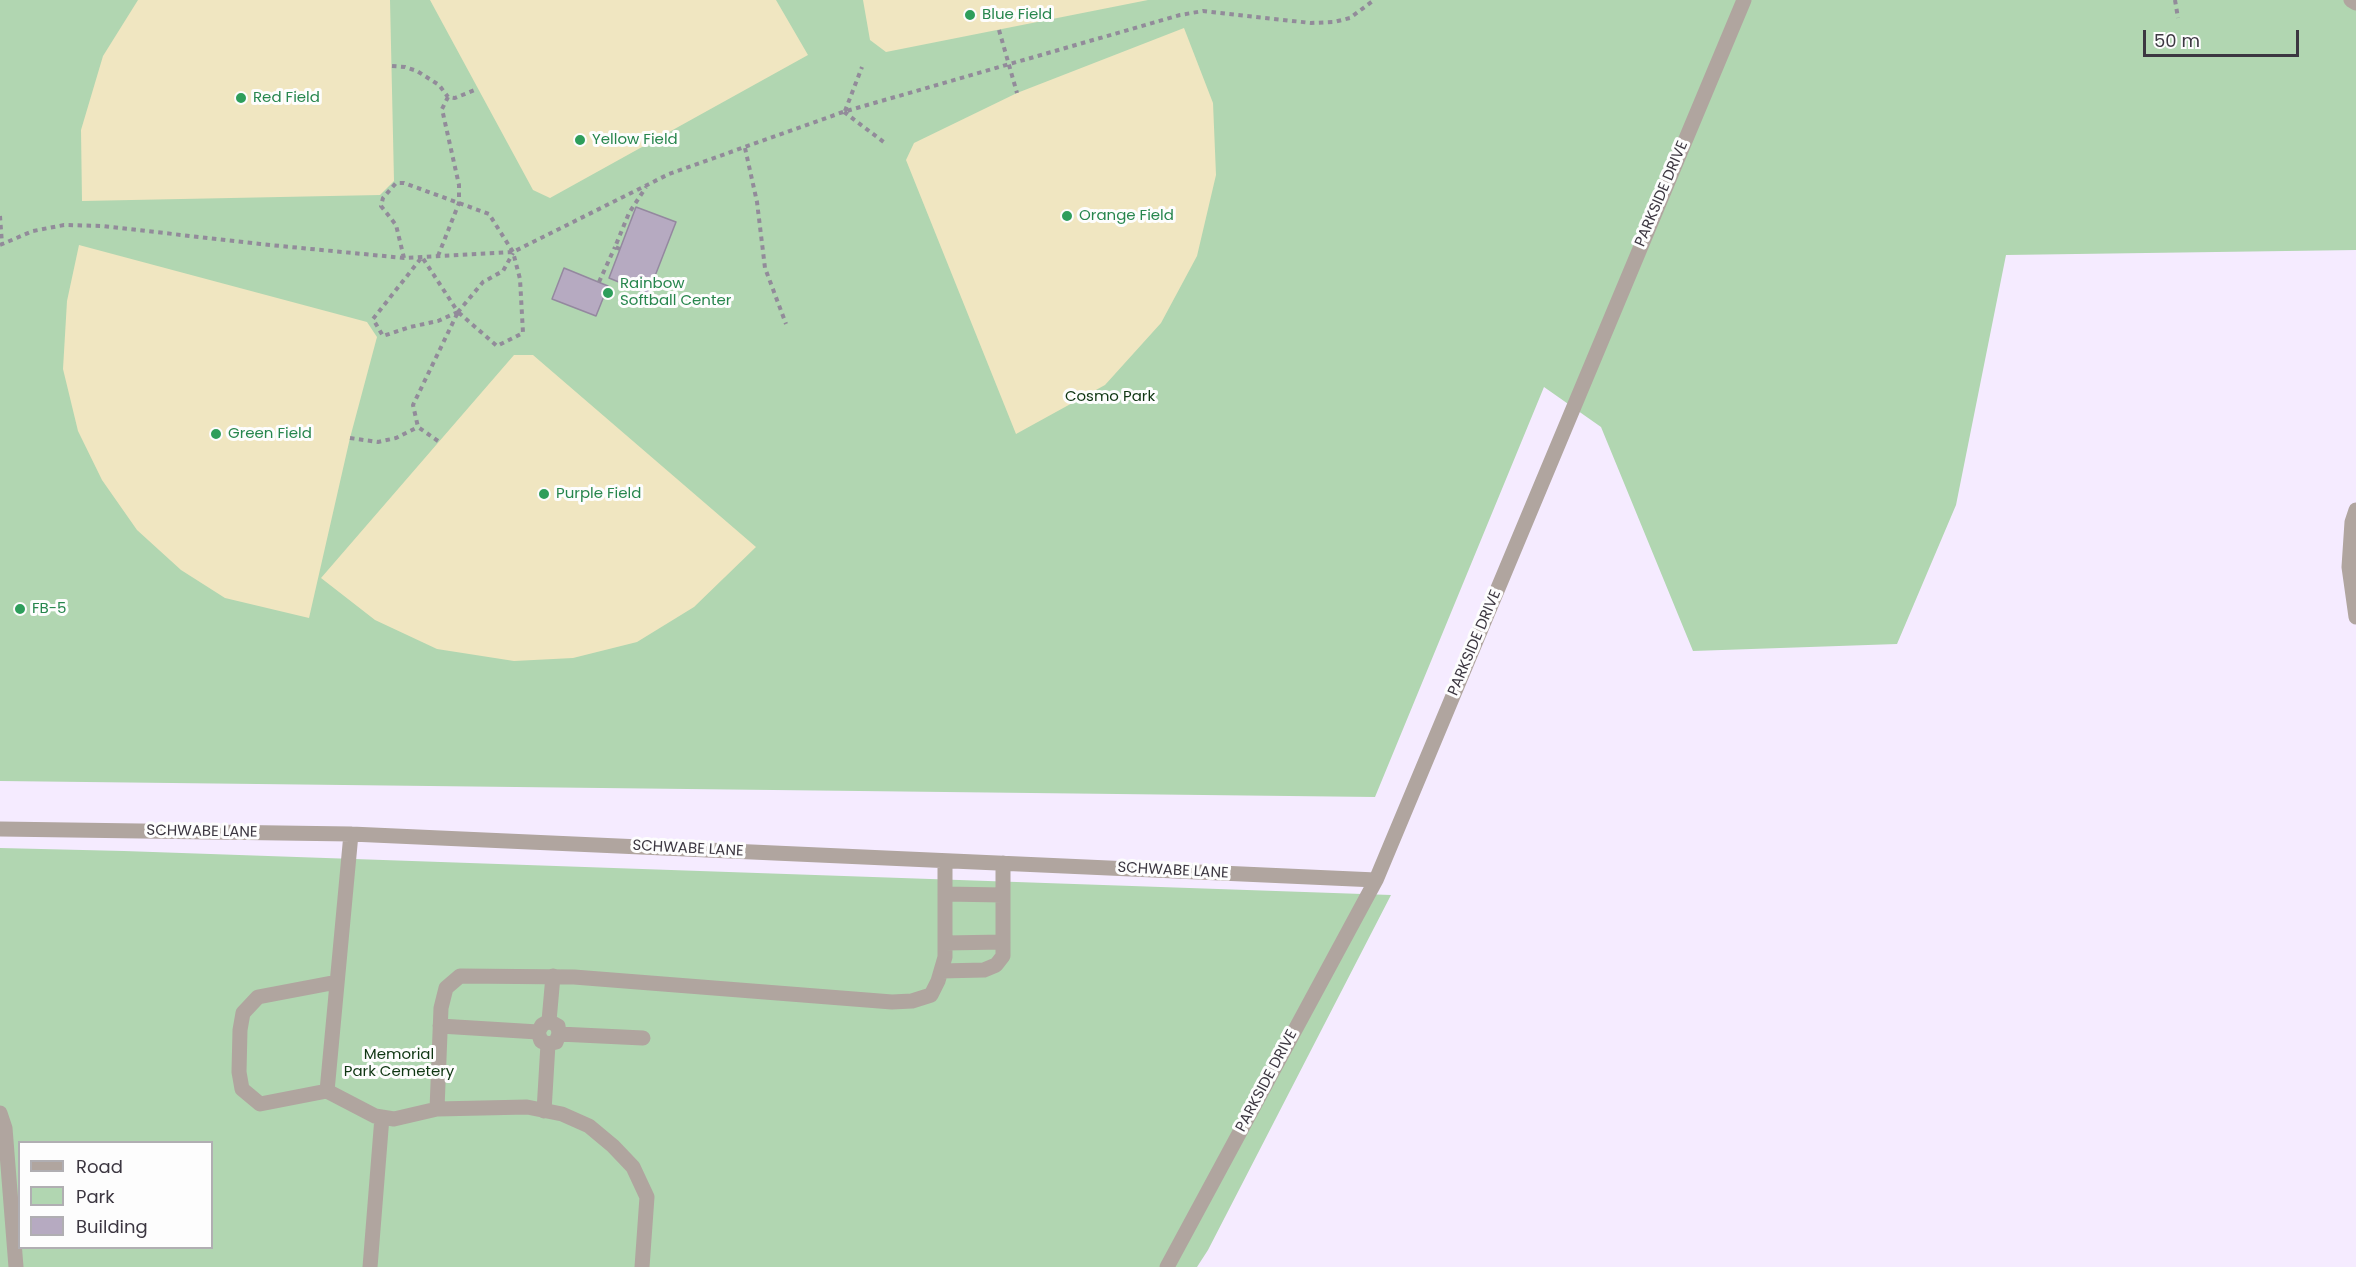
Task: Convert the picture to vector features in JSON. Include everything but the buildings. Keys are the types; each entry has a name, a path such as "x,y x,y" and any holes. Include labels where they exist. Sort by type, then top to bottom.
{"street":[{"name":"PARKSIDE DRIVE","path":"1167,1267 1376,880 1744,0"},
{"path":"2351,0 2356,3"},
{"path":"2356,510 2352,522 2349,567 2356,617"},
{"name":"SCHWABE LANE","path":"0,829 351,834 1376,880"},
{"path":"327,1091 351,834"},
{"path":"437,1109 441,1008 446,988 460,976 553,976 892,1002 912,1001 931,995 945,957 945,861"},
{"path":"941,971 984,970 996,965 1002,956 1003,863"},
{"path":"945,894 1003,895"},
{"path":"945,943 1003,942"},
{"path":"549,1021 553,976"},
{"path":"337,982 258,997 243,1013 240,1030 239,1072 242,1089 260,1104 327,1091 381,1117 394,1119 437,1109 527,1107 562,1114 589,1126 633,1167 647,1197 642,1267"},
{"path":"549,1021 542,1025 538,1032 541,1041 643,1038"},
{"path":"544,1111 554,1039 558,1026 549,1021"},
{"path":"440,1026 538,1032"},
{"path":"0,1113 6,1128 16,1267"},
{"path":"370,1267 381,1117"}],"path":[{"path":"0,216 1,245 33,231 64,225 104,226 404,258 513,252 669,174 844,112 1180,15 1203,11 1311,22 1334,22 1350,18 1374,0"},
{"path":"2175,0 2178,18"},
{"path":"999,30 1017,93"},
{"path":"392,66 417,71 439,85 448,97 455,98 477,89"},
{"path":"844,112 862,67"},
{"path":"438,256 459,203 459,185 442,109 448,97"},
{"path":"844,112 885,143"},
{"path":"745,148 757,202 765,268 786,324"},
{"path":"404,258 396,225 381,206 383,198 396,183 404,183 489,214 513,252 520,279 523,333 497,346 458,312 422,257"},
{"path":"599,282 617,248 629,213 646,186"},
{"path":"438,441 418,427 413,405 458,312 483,282 503,271 513,252"},
{"path":"422,257 373,319 384,336 438,321 458,312"},
{"path":"350,438 378,442 396,438 418,427"}],"green space":[{"name":"Cosmo Park","path":"0,0 2356,0 2356,250 2006,255 1956,505 1897,644 1693,651 1601,427 1544,387 1375,797 0,781"},
{"name":"Memorial Park Cemetery","path":"0,848 1391,895 1208,1250 1197,1267 0,1267"}],"sand":[{"name":"Red Field","path":"138,0 390,0 394,181 380,195 82,201 81,130 103,56"},
{"name":"Yellow Field","path":"430,0 776,0 808,55 550,198 533,190"},
{"name":"Blue Field","path":"863,0 1148,0 886,52 870,40"},
{"name":"Orange Field","path":"1184,28 1213,103 1216,175 1197,256 1161,323 1105,385 1016,434 906,160 914,143 1017,93"},
{"name":"Green Field","path":"79,245 367,322 377,337 350,438 309,618 225,598 181,570 137,530 102,480 78,431 63,369 67,301"},
{"name":"Purple Field","path":"514,355 533,355 756,547 694,607 637,642 573,658 514,661 437,649 375,620 321,578"}],"place":[{"name":"Blue Field","path":"970,15"},
{"name":"Red Field","path":"241,98"},
{"name":"Yellow Field","path":"580,140"},
{"name":"Orange Field","path":"1067,216"},
{"name":"Rainbow Softball Center","path":"608,293"},
{"name":"Green Field","path":"216,434"},
{"name":"Purple Field","path":"544,494"},
{"name":"FB-5","path":"20,609"}]}
